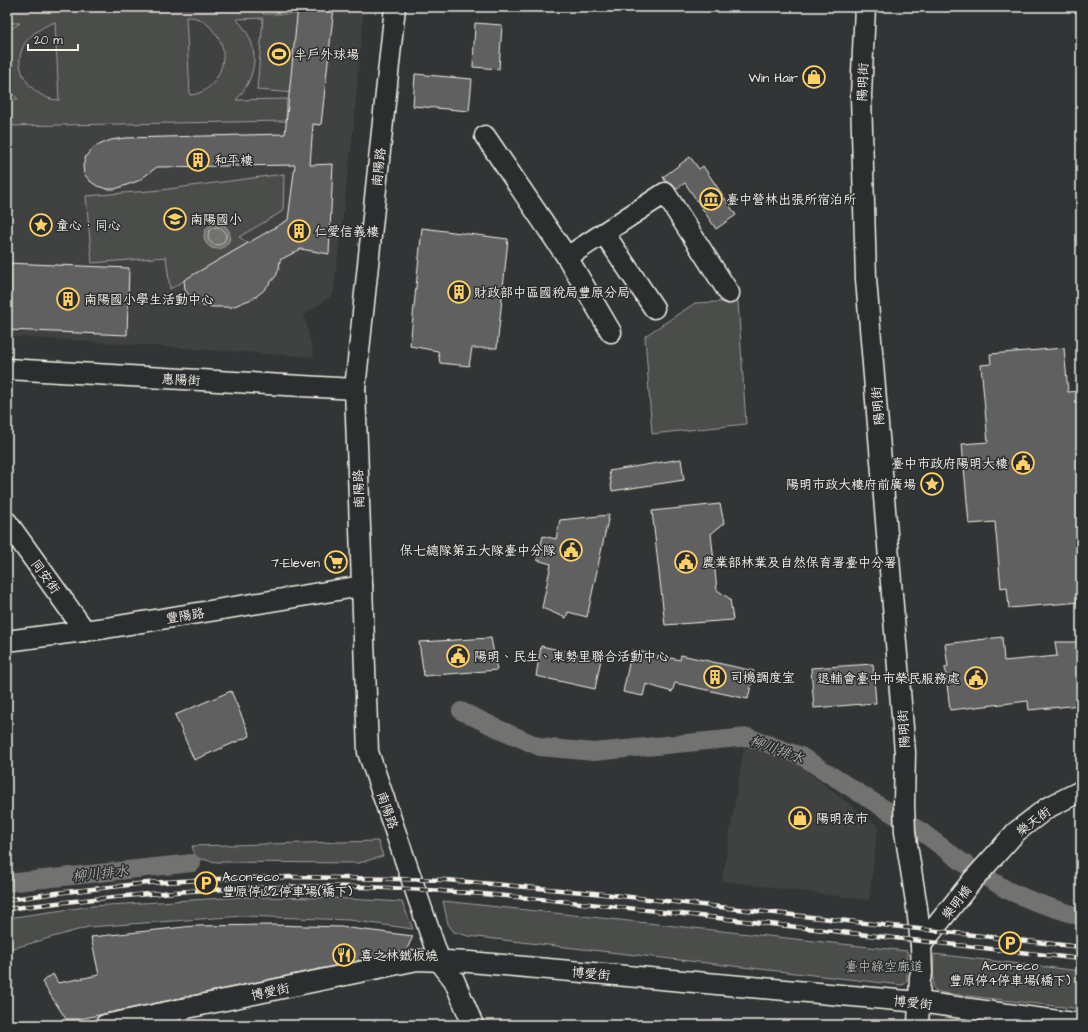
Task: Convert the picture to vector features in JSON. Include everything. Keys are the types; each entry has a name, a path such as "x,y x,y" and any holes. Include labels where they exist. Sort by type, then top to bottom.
{"street":[{"name":"南陽路","path":"395,7 354,389 368,752 440,962 454,980 472,1025"},
{"name":"陽明街","path":"865,7 861,95 866,278 905,744 905,832 921,945"},
{"path":"485,136 567,257 611,332"},
{"path":"567,257 665,193 729,293"},
{"path":"604,233 654,308"},
{"name":"惠陽街","path":"7,369 354,389"},
{"name":"同安街","path":"7,522 85,631"},
{"name":"豐陽路","path":"7,640 85,631 362,586"},
{"name":"樂天街","path":"991,859 1016,832 1047,808 1081,791"},
{"name":"樂明橋","path":"921,945 991,859"},
{"path":"918,1025 920,976 922,974 921,945"},
{"name":"博愛街","path":"105,1025 417,960 470,962 919,1002 1081,1024"}],"shaded area":[{"name":"南陽國小","path":"7,7 364,7 352,142 333,295 304,315 314,357 7,336"},
{"name":"陽明夜市","path":"762,747 784,754 878,826 869,900 722,881 744,748"}],"green space":[{"path":"7,7 263,7 263,14 301,14 295,93 257,90 263,18 236,19 250,38 254,59 253,70 249,80 244,90 236,100 287,99 286,121 7,126 7,100 18,99 7,88 7,34 12,28 20,23 7,23","holes":["186,17 199,19 206,23 219,39 223,50 222,65 216,79 205,90 191,95","55,22 59,100 49,98 32,88 22,72 20,62 21,53 28,39 38,30"]},
{"path":"284,174 283,211 239,237 248,243 170,289 166,257 92,263 86,196 161,190"},
{"path":"738,301 746,424 652,434 645,336 695,303"},
{"path":"378,841 383,856 359,863 216,862 196,858 192,846"},
{"path":"241,897 332,898 402,902 413,929 349,920 243,916 88,927 18,947 7,948 7,918 92,906"},
{"name":"臺中綠空廊道","path":"443,901 907,951 907,980 905,984 901,985 468,936 454,932 448,924"},
{"name":"臺中綠空廊道","path":"934,954 1081,971 1081,1009 936,991 933,987"}],"water":[{"path":"217,223 226,227 230,236 226,245 217,249 208,245 204,236 208,227"}],"building":[{"path":"298,7 334,7 321,125 313,124 310,165 333,164 329,254 301,249 280,260 279,269 276,276 263,291 254,298 232,307 203,306 194,301 185,290 184,280 288,220 295,165 157,167 138,181 115,189 107,189 97,186 84,174 83,166 86,156 94,147 111,140 125,138 285,134"},
{"path":"475,23 502,25 499,69 473,67"},
{"path":"415,74 472,79 469,111 413,106"},
{"name":"臺中營林出張所宿泊所","path":"690,157 699,169 703,166 736,215 716,229 685,183 676,189 671,183 666,182 663,177"},
{"name":"財政部中區國稅局豐原分局","path":"422,228 508,239 497,348 472,348 469,366 440,363 438,351 410,346"},
{"name":"南陽國小學生活動中心","path":"7,263 129,268 127,335 7,330"},
{"name":"臺中市政府陽明大樓","path":"1064,348 1068,392 1081,391 1081,539 1077,539 1081,602 1009,608 1007,587 1001,588 995,522 969,524 962,444 988,442 981,365 991,364 990,354"},
{"path":"681,459 684,480 612,491 609,471"},
{"name":"農業部林業及自然保育署臺中分署","path":"720,504 724,523 711,534 717,590 730,599 733,620 665,625 652,511"},
{"name":"保七總隊第五大隊臺中分隊","path":"609,515 587,617 568,612 566,618 542,608 551,564 537,560 543,536 556,539 560,520"},
{"path":"1002,637 1004,661 1057,656 1055,642 1078,642 1081,659 1081,705 1029,710 1028,701 950,710 945,667 948,667 945,644"},
{"name":"陽明、民生、東勢里聯合活動中心","path":"491,638 497,670 424,676 419,642"},
{"path":"541,646 601,659 595,689 536,676"},
{"path":"632,650 680,660 681,655 754,671 748,699 675,683 672,692 646,684 643,696 623,692"},
{"path":"873,664 876,703 814,708 811,668"},
{"path":"231,691 250,736 194,760 175,715"},
{"path":"274,925 341,927 413,936 406,951 80,1019 66,1019 42,982 53,974 58,983 99,975 91,937 194,926"}],"waterway":[{"name":"柳川排水","path":"461,711 540,747 594,752 748,737 801,756 922,832 962,862 1007,890 1035,902 1081,917"},
{"name":"柳川排水","path":"7,883 192,863"}],"railway":[{"path":"7,900 147,883 218,879 293,877 446,880 594,893 1081,947"},
{"path":"7,909 185,891 319,886 407,889 580,903 1081,959"}],"place":[{"name":"半戶外球場","path":"279,54"},
{"name":"Win Hair","path":"814,77"},
{"name":"和平樓","path":"198,160"},
{"name":"臺中營林出張所宿泊所","path":"711,199"},
{"name":"南陽國小","path":"175,219"},
{"name":"童心‧同心","path":"41,225"},
{"name":"仁愛信義樓","path":"299,231"},
{"name":"財政部中區國稅局豐原分局","path":"459,292"},
{"name":"南陽國小學生活動中心","path":"68,299"},
{"name":"臺中市政府陽明大樓","path":"1023,463"},
{"name":"陽明市政大樓府前廣場","path":"932,484"},
{"name":"保七總隊第五大隊臺中分隊","path":"571,550"},
{"name":"7-Eleven","path":"336,562"},
{"name":"農業部林業及自然保育署臺中分署","path":"686,562"},
{"name":"陽明、民生、東勢里聯合活動中心","path":"458,656"},
{"name":"司機調度室","path":"715,677"},
{"name":"退輔會臺中市榮民服務處","path":"976,678"},
{"name":"陽明夜市","path":"800,818"},
{"name":"Acon-eco 豐原停1&2停車場(橋下)","path":"206,883"},
{"name":"Acon-eco 豐原停4停車場(橋下)","path":"1010,943"},
{"name":"喜之林鐵板燒","path":"344,955"}]}
